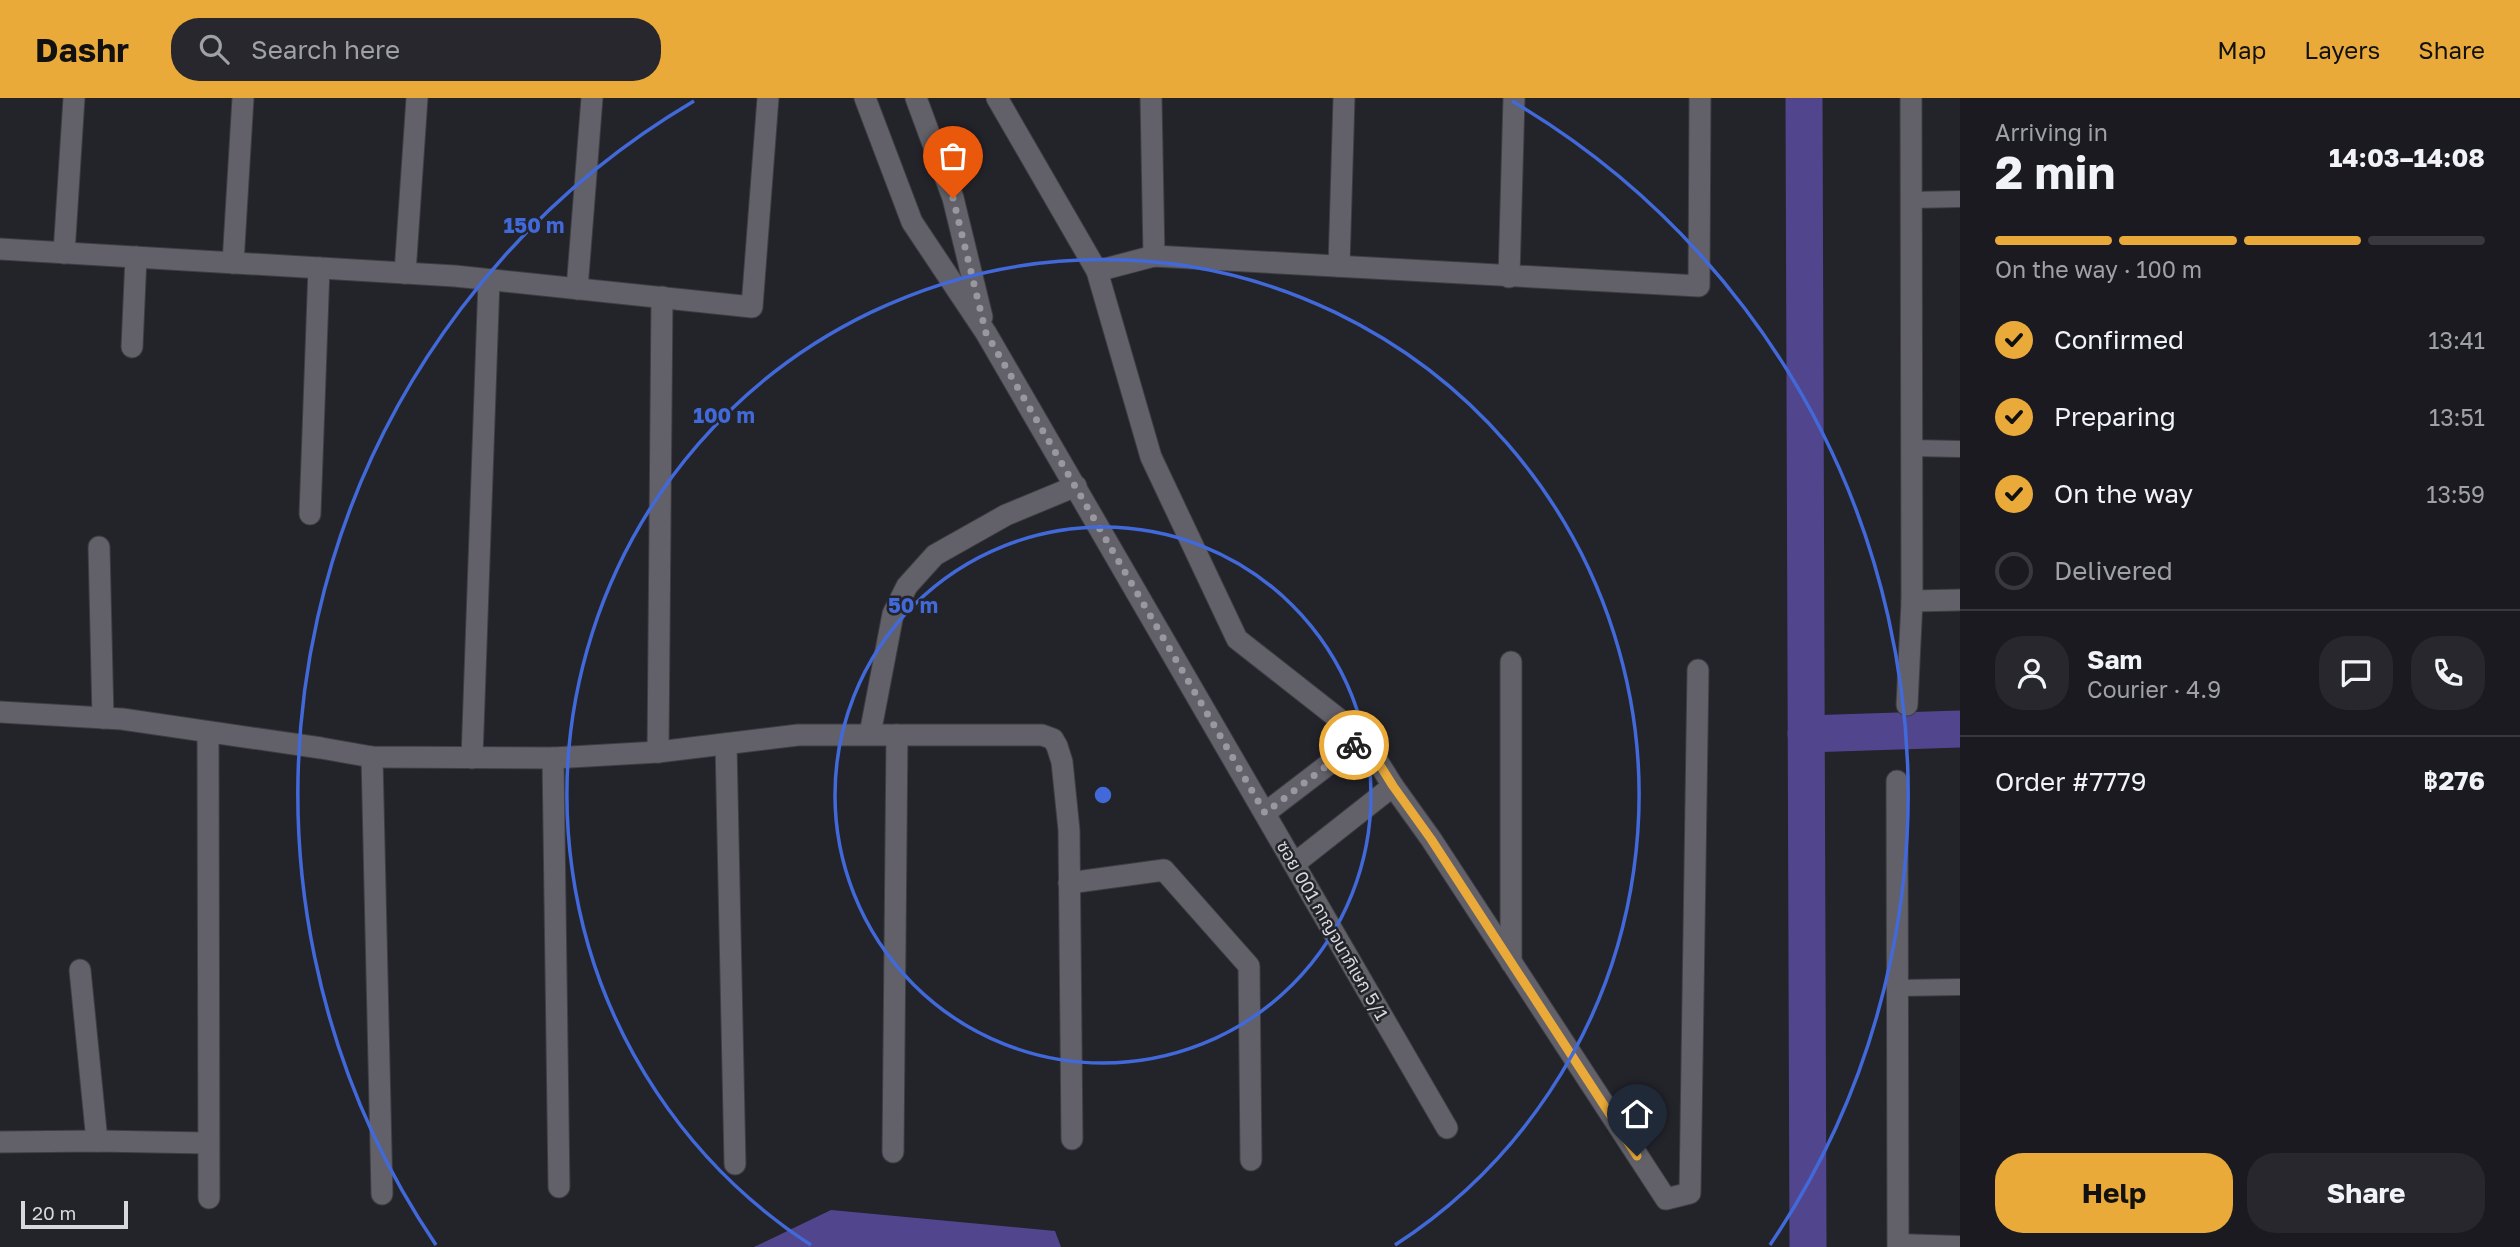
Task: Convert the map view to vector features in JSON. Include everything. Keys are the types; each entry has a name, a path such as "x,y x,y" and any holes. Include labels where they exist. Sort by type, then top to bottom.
{"street":[{"path":"65,253 74,98"},
{"path":"233,263 243,98"},
{"path":"405,273 417,98"},
{"path":"577,289 592,98"},
{"path":"0,249 405,273 752,307 768,98"},
{"name":"ซอย 001 กาญจนาภิเษก 5/1","path":"865,98 912,222 986,333 1447,1128"},
{"name":"ซอย 001 กาญจนาภิเษก 5/1","path":"916,98 953,198 986,333"},
{"path":"997,98 1097,271 1152,457 1237,639 1363,738 1665,1199 1690,1193 1698,670"},
{"path":"1152,98 1154,256"},
{"path":"1339,266 1344,98"},
{"path":"1509,277 1514,98"},
{"path":"1097,271 1154,256 1699,286 1700,98"},
{"path":"1907,705 1912,601 1911,98"},
{"path":"132,347 136,257"},
{"path":"310,514 319,268"},
{"path":"472,758 489,280"},
{"path":"658,752 662,297"},
{"path":"870,734 893,614 907,586 935,555 1006,515 1076,486"},
{"path":"99,547 103,718"},
{"path":"1912,601 1960,600"},
{"path":"1511,662 1511,962"},
{"path":"0,712 103,718 372,757 553,758 658,752 798,735 1042,735 1053,739 1058,746 1062,762 1069,830 1072,1139"},
{"path":"208,732 209,1198"},
{"path":"893,1153 897,736"},
{"path":"1265,813 1363,738"},
{"path":"726,744 735,1164"},
{"path":"372,757 382,1194"},
{"path":"553,758 559,1187"},
{"path":"1897,781 1898,1245"},
{"path":"1294,864 1393,786"},
{"path":"1069,883 1164,870 1249,966 1251,1160"},
{"path":"80,970 97,1141"},
{"path":"0,1142 208,1143"}],"lane":[{"path":"1911,200 1960,198"},
{"path":"1911,448 1960,449"},
{"path":"1898,988 1960,987"},
{"path":"1898,1245 1960,1244"}],"shaded area":[{"path":"831,1210 1055,1231 1061,1247 754,1247"}],"waterway":[{"path":"1804,98 1808,1247"},
{"path":"1806,734 1960,729"}],"way so far":[{"path":"953,198 986,333 1265,813 1354,745"}],"route":[{"path":"1354,745 1363,738 1637,1156"}]}
